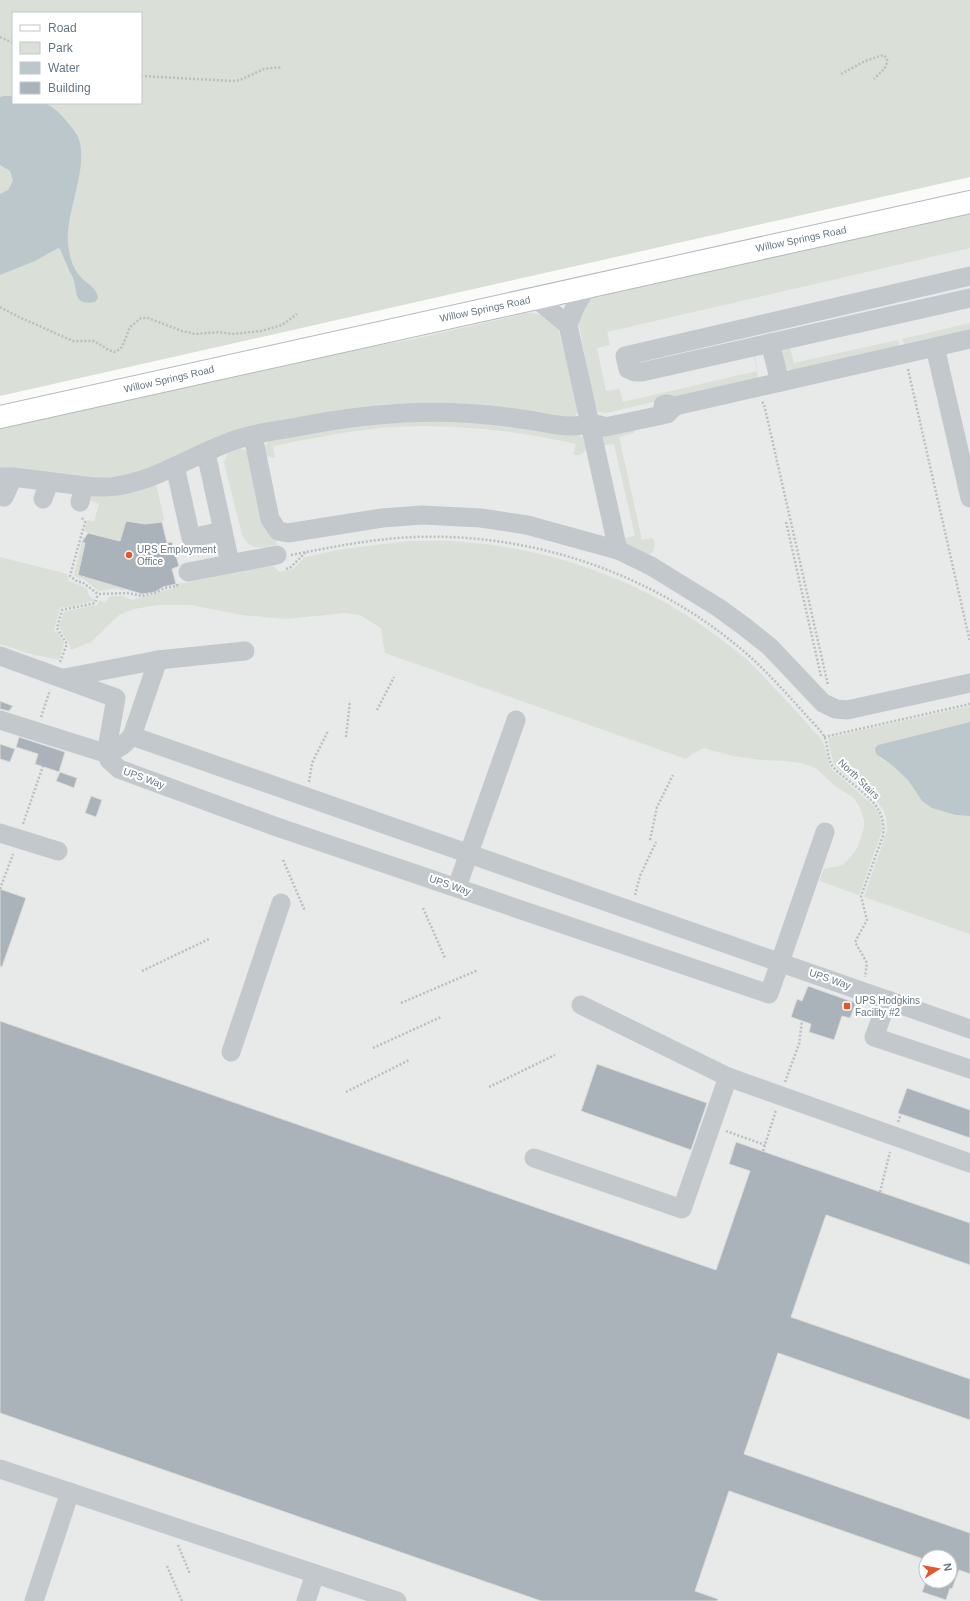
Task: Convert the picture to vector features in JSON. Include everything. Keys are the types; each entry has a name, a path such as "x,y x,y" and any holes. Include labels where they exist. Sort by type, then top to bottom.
{"main road":[{"name":"Willow Springs Road","path":"0,417 970,202"}],"lane":[{"path":"970,276 625,356 628,369 635,372 642,372 970,298"},
{"path":"568,325 575,306 587,287"},
{"path":"535,298 568,325 595,424 618,550"},
{"path":"4,497 6,477 82,501 106,487 127,484 158,474 226,443 253,436 347,418 416,412 459,412 495,415 566,426 595,424 605,427 668,414 675,406 970,339"},
{"path":"692,341 696,360"},
{"path":"770,343 780,382"},
{"path":"935,347 970,498"},
{"path":"253,436 270,519 278,531 288,533 382,518 422,514 481,518 526,525 618,550 651,566 709,602 745,627 778,655 823,703 836,710 847,710 970,683"},
{"path":"206,453 230,564"},
{"path":"175,466 191,538 223,531"},
{"path":"188,572 277,555"},
{"path":"64,678 158,660 244,651"},
{"path":"0,656 116,698 107,748 108,754"},
{"path":"0,720 108,754 123,745 132,736 158,660"},
{"path":"457,887 516,720"},
{"name":"UPS Way","path":"132,736 970,1029"},
{"name":"UPS Way","path":"108,754 109,760 119,769 277,827 769,994 825,832"},
{"path":"0,832 58,851"},
{"path":"231,1052 281,903"},
{"path":"888,1000 874,1037 970,1069"},
{"path":"581,1005 728,1077 970,1163"},
{"path":"534,1158 682,1209 728,1077"},
{"path":"0,1469 397,1601"},
{"path":"34,1601 70,1492"},
{"path":"306,1601 315,1574"}],"path":[{"path":"0,37 12,43"},
{"path":"841,74 870,58 883,55 887,58 888,64 874,79"},
{"path":"142,76 232,81 240,80 264,69 282,67"},
{"path":"0,307 73,341 94,341 114,352 122,347 132,324 144,317 195,334 223,332 232,334 261,331 282,325 296,314"},
{"path":"904,354 970,642"},
{"path":"760,387 762,403 764,404 828,685 828,692 812,721"},
{"path":"62,657 67,644 57,628 62,610 95,603 98,594 82,582 78,582 70,576 85,522 82,501"},
{"path":"786,522 821,677"},
{"name":"North Stairs","path":"277,555 284,556 366,541 406,538 436,537 475,539 516,544 575,560 624,577 685,609 736,646 752,658 812,721 824,737 832,765 873,802 883,818 885,826 883,836 861,896 867,920 855,942 867,963 863,991"},
{"path":"377,710 394,677"},
{"path":"41,717 48,696"},
{"path":"346,737 350,701"},
{"path":"824,737 970,704"},
{"path":"650,840 657,807 673,775"},
{"path":"632,910 640,876 656,842"},
{"path":"283,860 305,911"},
{"path":"423,908 445,958"},
{"path":"142,971 209,939"},
{"path":"401,1004 478,970"},
{"path":"373,1048 441,1017"},
{"path":"490,1087 555,1055"},
{"path":"346,1092 409,1060"},
{"path":"711,1126 765,1145"},
{"path":"170,1526 190,1574"},
{"path":"167,1566 182,1601"}],"shaded area":[{"path":"970,212 970,1601 0,1601 0,431"}],"green space":[{"path":"0,0 970,0 970,177 0,396"},
{"path":"970,208 970,248 607,332 610,345 597,348 606,391 619,389 623,402 757,371 754,356 755,354 758,378 606,413 599,412 595,408 579,325 579,319 589,297"},
{"path":"527,313 536,314 549,319 558,329 572,379 578,412 574,417 569,418 483,406 185,453 131,475 98,479 0,471 0,429 296,359 415,339"},
{"path":"970,323 970,330 904,344 902,339"},
{"path":"898,340 900,346 791,370 785,368 781,353 785,348 790,348 794,363"},
{"path":"460,420 577,434 583,437 586,449 582,454 577,455 573,454 576,444 527,434 478,428 428,426 379,428 273,446 274,458 267,456 264,446 271,440 378,422"},
{"path":"634,427 634,433 619,437 642,540 651,538 654,540 654,549 652,553 647,555 627,547 625,538 635,536 614,444 604,445 602,438 603,435"},
{"path":"239,448 245,450 249,454 277,539 276,545 261,547 252,546 242,535 224,462 228,453"},
{"path":"156,484 164,519 162,522 145,523 126,521 120,541 84,531 87,520 94,522 99,504 89,500 91,495"},
{"path":"83,537 85,538 82,542 85,543 78,575 118,586 125,590 120,590 119,588 99,591 82,578 80,579 74,575"},
{"path":"409,541 457,541 503,547 541,554 578,565 615,578 650,594 716,635 747,660 819,736 826,750 832,770 873,805 879,814 882,831 859,895 819,881 824,869 843,865 853,854 858,846 864,827 864,820 859,806 854,798 835,786 816,768 801,763 733,756 704,748 686,759 385,653 381,628 360,615 345,613 286,619 242,615 191,605 157,605 134,609 119,615 91,642 71,650 70,645 59,627 64,612 93,605 97,606 99,600 106,603 110,596 123,596 132,600 175,588 178,584 272,564 279,572 292,570 305,557 343,549"},
{"path":"0,557 67,574 69,581 88,590 89,596 94,599 94,601 65,608 60,607 54,631 58,632 64,643 59,660 31,654 0,644"},
{"path":"970,706 970,722 878,745 880,758 892,765 908,780 922,801 956,815 970,816 970,934 864,897 887,831 886,816 875,799 838,769 833,762 828,738"}],"water":[{"path":"12,96 12,104 48,105 62,116 75,131 78,137 81,149 81,161 70,218 68,244 74,268 81,278 93,288 97,294 98,298 95,302 88,303 80,300 76,293 73,277 60,249 58,248 35,261 0,275 0,194 8,190 13,181 10,171 0,165 0,97"},
{"path":"970,722 970,816 956,815 932,808 922,801 908,780 892,765 876,754 875,748 878,745"}],"building":[{"name":"UPS Employment Office","path":"126,521 145,524 162,522 167,543 172,542 179,566 172,569 176,584 163,587 155,592 142,594 78,575 85,543 82,542 88,533 120,541"},
{"path":"0,701 13,706 9,711 0,709"},
{"path":"19,737 65,752 59,772 35,764 38,754 16,747"},
{"path":"0,744 15,749 10,762 0,759"},
{"path":"60,772 77,778 74,788 56,781"},
{"path":"91,796 102,800 96,817 85,813"},
{"path":"0,889 26,898 2,967 0,966"},
{"path":"808,986 856,1003 850,1018 842,1016 834,1040 809,1032 811,1024 791,1017 797,999 802,1001"},
{"path":"0,1021 716,1270 750,1171 729,1164 736,1142 970,1223 970,1265 826,1215 791,1317 970,1379 970,1420 778,1353 744,1454 970,1533 970,1574 959,1570 958,1573 958,1549 918,1549 918,1557 729,1491 695,1591 718,1599 717,1601 541,1601 0,1413"},
{"path":"597,1064 707,1103 691,1150 581,1111"},
{"path":"907,1088 970,1110 970,1138 898,1113"},
{"path":"923,1589 950,1589 946,1600 922,1592"}],"place":[{"name":"UPS Employment Office","path":"129,555"},
{"name":"UPS Hodgkins Facility #2","path":"847,1006"}]}
